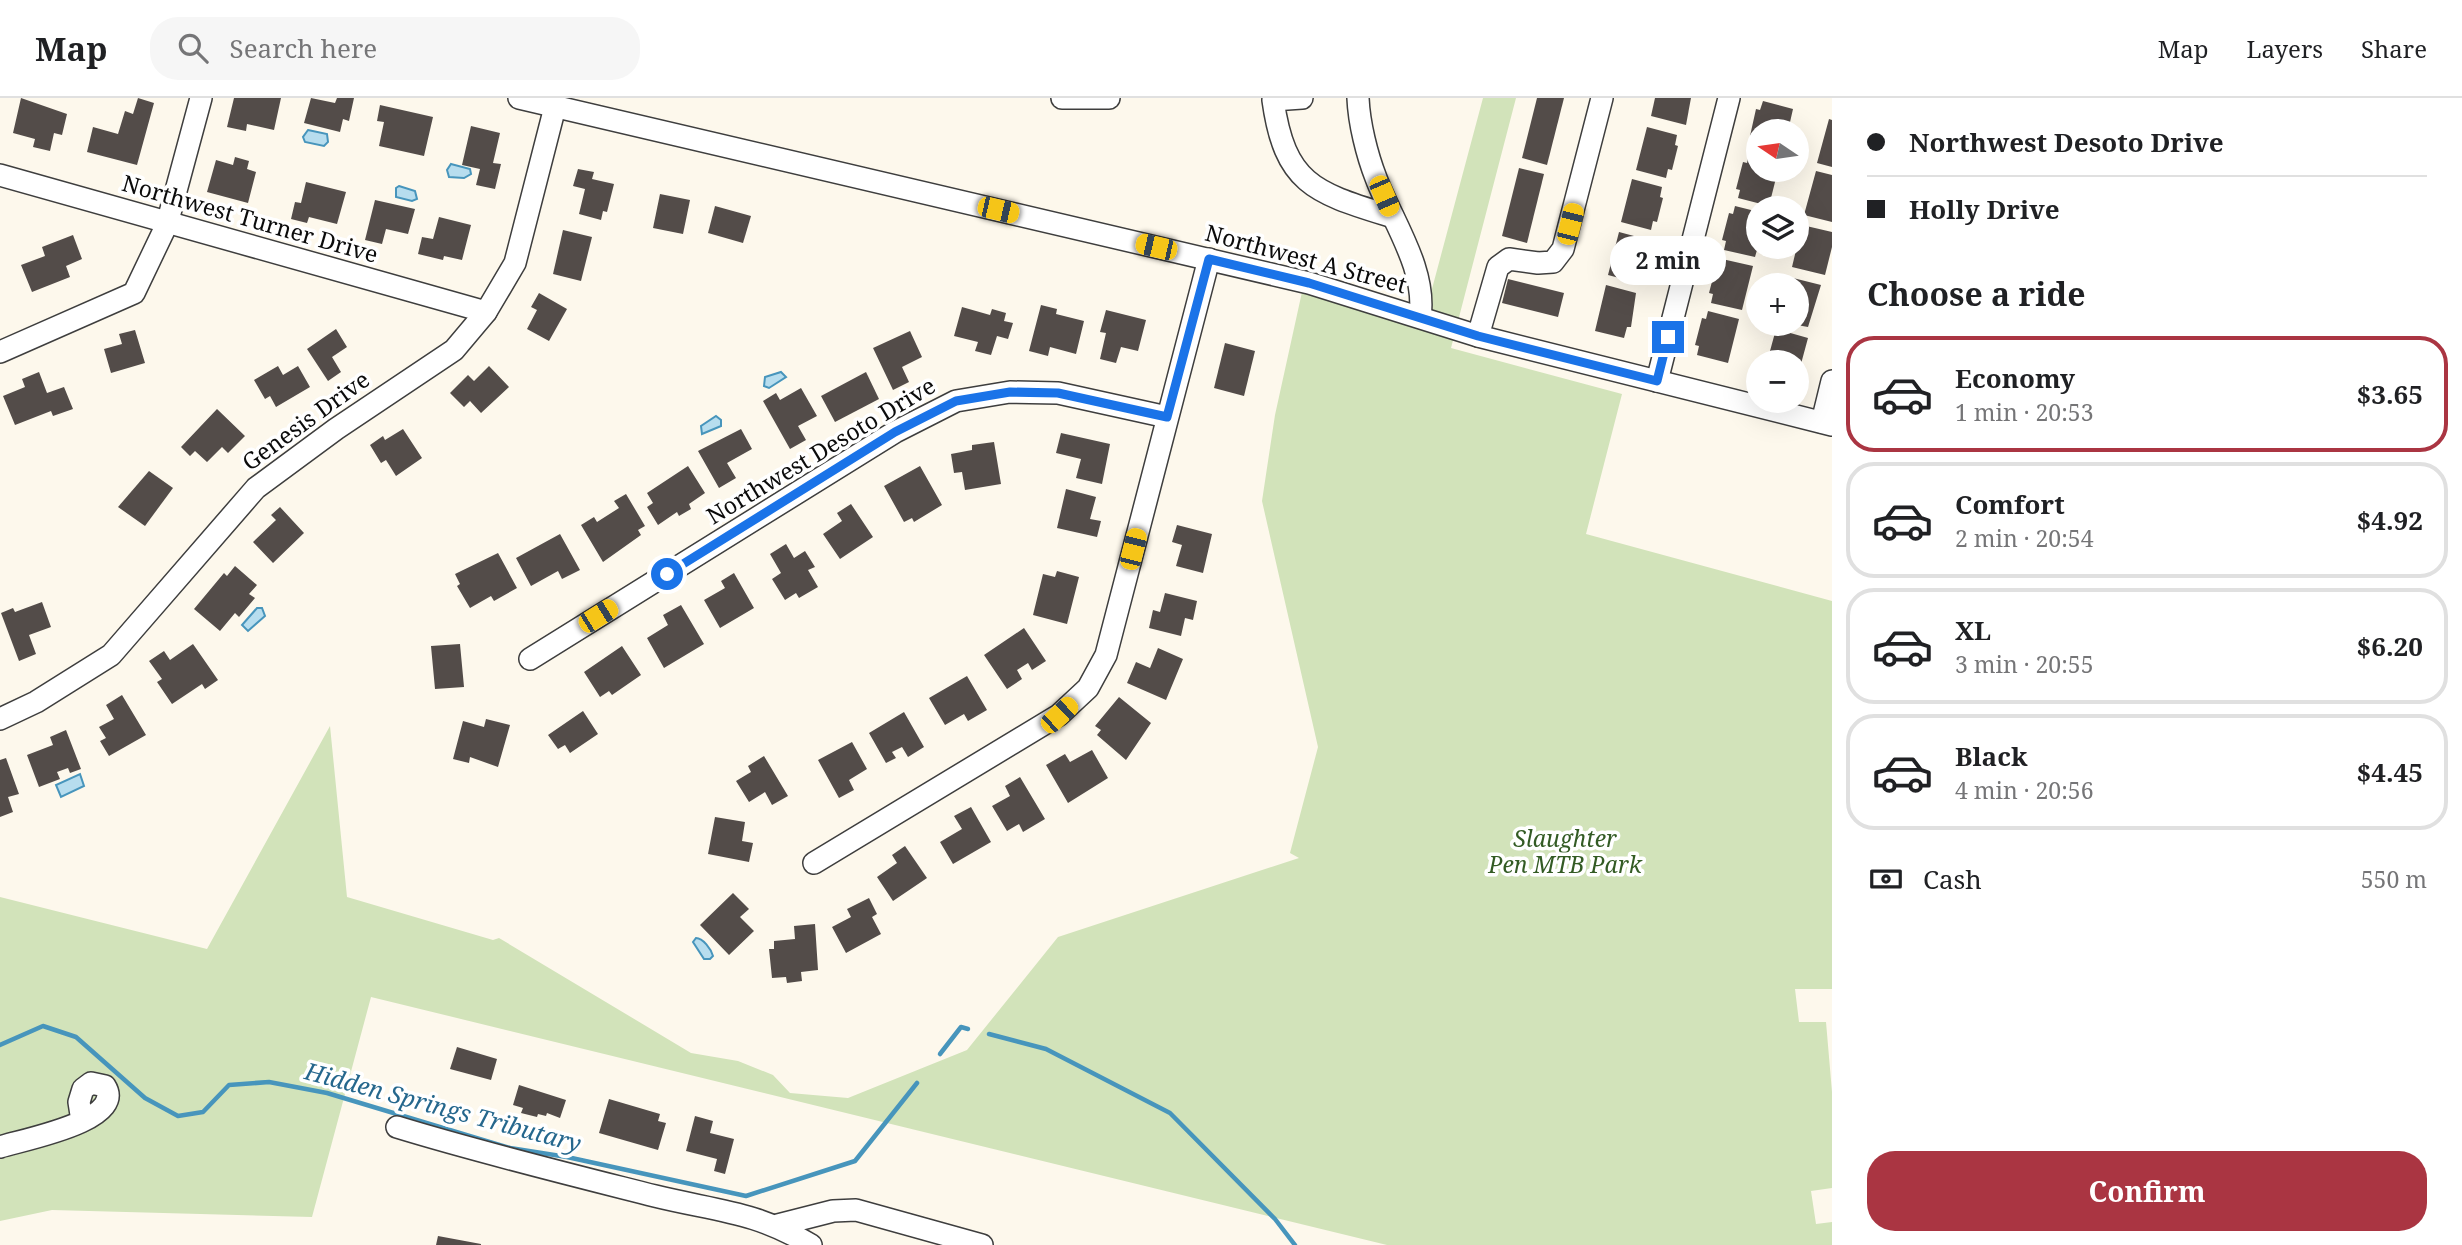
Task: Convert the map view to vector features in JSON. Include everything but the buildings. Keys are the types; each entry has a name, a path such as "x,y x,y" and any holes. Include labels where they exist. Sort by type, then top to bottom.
{"street":[{"path":"0,352 134,293 167,223 201,98"},
{"name":"Northwest A Street","path":"519,98 1309,283 1478,336 1827,423"},
{"path":"1062,98 1109,98"},
{"path":"1302,98 1266,99 1287,159 1307,183 1349,203 1393,217"},
{"path":"1358,98 1375,176 1413,265 1422,301 1420,317"},
{"path":"1478,336 1497,267 1509,259 1538,264 1553,262 1563,249 1601,98"},
{"path":"1657,381 1729,98"},
{"name":"Genesis Drive","path":"0,719 36,702 111,654 256,488 454,350 486,312 515,263 555,107"},
{"name":"Northwest Turner Drive","path":"0,174 486,312"},
{"path":"814,863 1059,715 1088,688 1106,654 1209,259"},
{"path":"1827,423 1832,381"},
{"name":"Northwest Desoto Drive","path":"530,659 895,432 956,401 1010,392 1058,393 1167,417"},
{"path":"0,1147 82,1121"},
{"path":"397,1127 472,1150 657,1197 723,1209 778,1225 811,1245"},
{"path":"778,1225 833,1211 856,1210 982,1245"}],"green space":[{"name":"Slaughter Pen MTB Park","path":"1483,98 1516,98 1451,348 1622,394 1586,534 1832,601 1832,989 1795,989 1799,1022 1826,1022 1832,1092 1832,1188 1811,1191 1816,1224 1832,1222 1832,1245 1387,1245 371,997 312,1217 52,1210 0,1221 0,897 207,949 330,726 347,897 493,940 499,938 691,1053 738,1061 773,1075 790,1093 848,1098 967,1050 1058,937 1299,858 1290,853 1318,747 1262,501 1275,415 1302,292 1421,330"}],"water":[{"path":"308,130 327,134 328,142 324,146 305,142 303,137"},
{"path":"451,164 470,169 471,174 464,178 449,177 447,170"},
{"path":"399,186 415,191 417,199 412,201 396,197 396,188"},
{"path":"781,372 786,377 769,388 764,386 765,377"},
{"path":"716,416 721,420 721,426 702,434 701,426"},
{"path":"257,608 262,608 265,616 248,631 242,625"},
{"path":"80,774 84,786 61,797 56,785"},
{"path":"696,938 709,947 713,956 710,959 704,959 693,942"}],"waterway":[{"name":"Hidden Springs Tributary","path":"0,1045 43,1026 76,1037 145,1098 178,1116 203,1112 229,1085 269,1082 327,1093 510,1148 567,1157 746,1196 855,1161 917,1083"},
{"name":"Hidden Springs Tributary","path":"940,1054 961,1027 968,1029"},
{"name":"Hidden Springs Tributary","path":"989,1034 1046,1049 1170,1113 1275,1219 1295,1245"}],"route":[{"path":"667,574 895,432 956,401 1010,392 1058,393 1105,401 1167,417 1209,259 1309,283 1478,336 1657,381 1668,337"}]}
